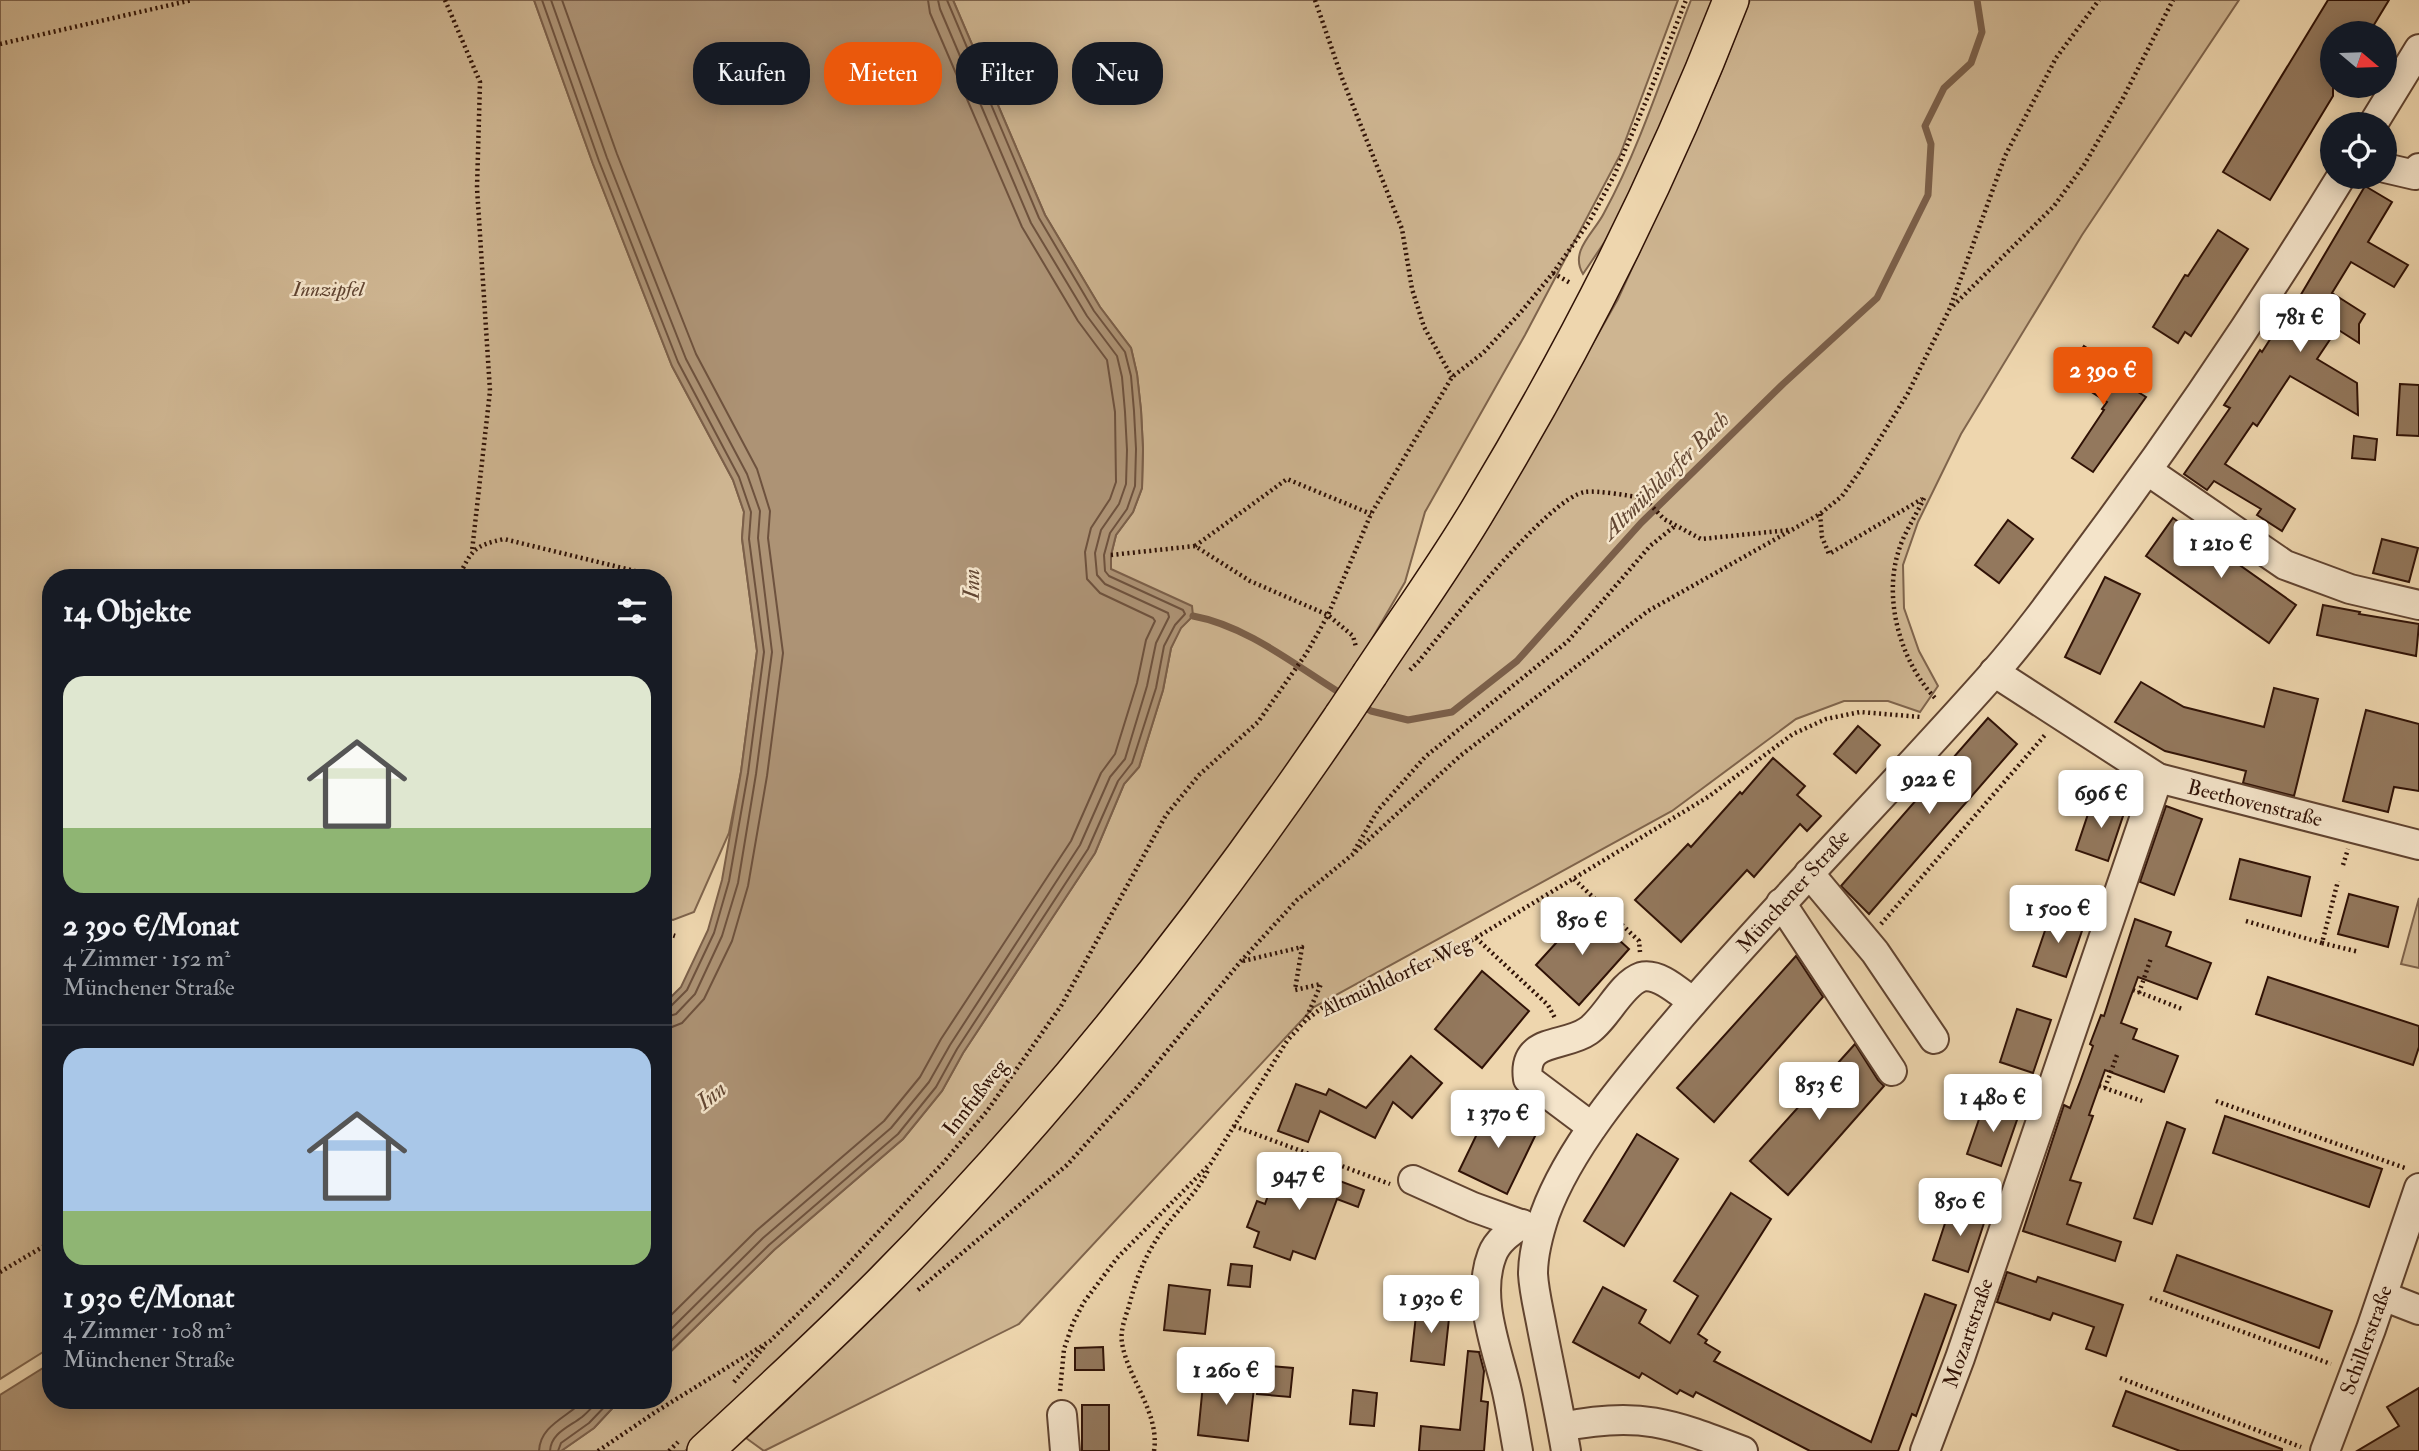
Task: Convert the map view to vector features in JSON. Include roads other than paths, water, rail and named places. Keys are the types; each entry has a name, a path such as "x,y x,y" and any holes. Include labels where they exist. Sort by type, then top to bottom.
{"main road":[{"path":"705,1451 882,1283 955,1206 1112,1027 1280,808 1480,507 1586,320 1637,218 1702,75 1731,0"}],"street":[{"path":"2381,112 2419,51"},
{"path":"2397,171 2415,175 2419,168"},
{"name":"Münchener Straße","path":"1564,1439 1533,1276 1531,1228 1592,1127 1693,1002 1994,672 2044,612 2148,471 2248,323 2333,189"},
{"path":"2148,471 2285,565 2350,589 2419,605"},
{"name":"Beethovenstraße","path":"1994,672 2158,778 2419,845"},
{"name":"Mozartstraße","path":"1925,1451 1960,1358 2158,778"},
{"path":"1809,873 1866,942 1934,1039"},
{"path":"1781,903 1892,1071"},
{"path":"1592,1127 1528,1079 1527,1070 1533,1052 1581,1036 1596,1026 1627,987 1641,977 1655,978 1693,1002"},
{"name":"Schillerstraße","path":"2325,1451 2383,1296 2413,1178"},
{"path":"1413,1180 1473,1207 1531,1228"},
{"name":"Münchener Straße","path":"1518,1451 1491,1329 1486,1277 1492,1253 1501,1240 1531,1228"},
{"path":"2383,1296 2419,1310"},
{"path":"1062,1415 1065,1451"},
{"path":"1564,1439 1604,1419 1652,1421 1696,1433 1743,1451"}],"water":[{"name":"Inn","path":"534,0 953,0 971,42 956,42 956,105 998,105 1045,215 1100,307 1131,348 1141,410 1142,488 1133,512 1116,535 1111,569 1192,606 1193,616 1181,628 1171,648 1163,690 1139,767 1124,784 1095,853 963,1053 942,1091 903,1139 774,1250 672,1350 672,996 681,987 708,930 722,880 741,772 757,651 742,538 744,512 733,480 672,366 593,164"},
{"path":"42,1369 42,1409 612,1409 594,1428 561,1451 0,1451 0,1395"}],"waterway":[{"name":"Altmühldorfer Bach","path":"1361,705 1371,711 1408,720 1452,712 1517,661 1641,523 1783,384 1877,298 1928,195 1931,144 1925,126 1944,88 1971,63 1982,32 1977,0"},
{"name":"Altmühldorfer Bach","path":"1193,616 1213,621 1253,638 1345,696"}],"park label":[{"name":"Innzipfel","path":"328,289"}]}
